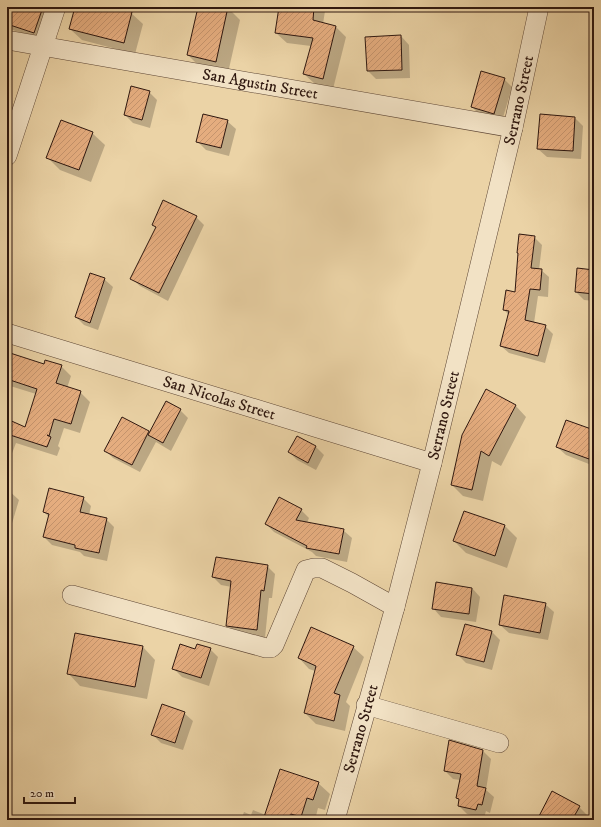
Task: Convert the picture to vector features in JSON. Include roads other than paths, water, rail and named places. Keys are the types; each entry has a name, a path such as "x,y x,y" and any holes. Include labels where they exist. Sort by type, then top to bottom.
{"street":[{"path":"7,156 56,7"},
{"name":"Serrano Street","path":"335,820 395,606 432,463 513,128 539,7"},
{"name":"San Agustin Street","path":"7,40 513,128"},
{"name":"San Nicolas Street","path":"7,333 432,463"},
{"path":"72,595 266,648 271,648 274,645 306,570 322,568 395,606"},
{"path":"366,705 499,743"}]}
